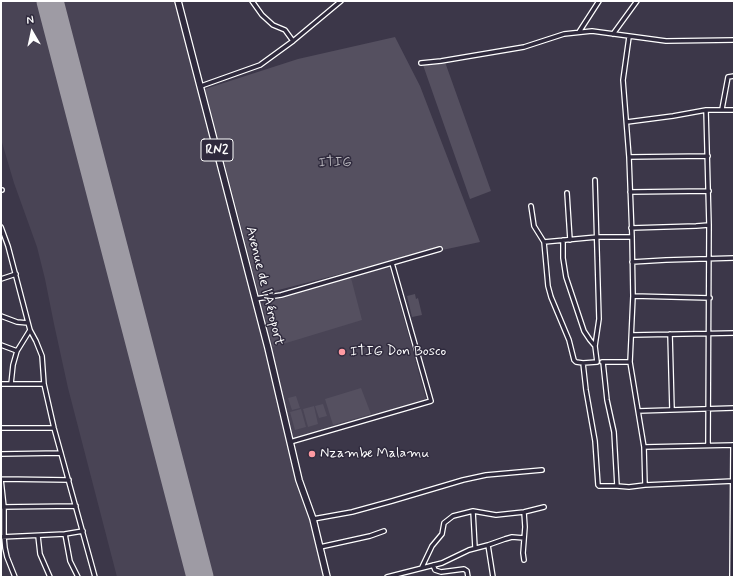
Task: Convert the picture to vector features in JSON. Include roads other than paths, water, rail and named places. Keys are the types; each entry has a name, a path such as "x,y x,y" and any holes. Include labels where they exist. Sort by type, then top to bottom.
{"highway":[{"name":"Avenue de l'Aéroport","path":"178,1 201,86 299,480 313,519 328,577"}],"street":[{"path":"252,1 262,15 273,25 285,30 293,40"},
{"path":"201,86 256,67 268,60 341,1"},
{"path":"579,32 599,1"},
{"path":"613,34 637,1"},
{"path":"421,63 524,47 557,36 579,32 598,31 629,37 666,41 734,40"},
{"path":"629,37 623,80 629,157 632,238 633,296 630,362 644,447 645,484"},
{"path":"722,109 728,77 734,76"},
{"path":"627,122 706,110 734,110"},
{"path":"706,110 710,224 708,445"},
{"path":"629,157 708,156"},
{"path":"595,180 599,319 595,346 597,362"},
{"path":"630,192 709,191"},
{"path":"567,193 570,240"},
{"path":"531,206 534,226 544,242 548,286 551,297 569,340 574,360 576,362 583,363 630,362"},
{"path":"631,228 696,226 710,224"},
{"path":"1,229 16,274 30,330 42,356 44,384 54,428 95,577"},
{"path":"544,242 597,237 632,238"},
{"path":"563,240 563,258 566,277 584,331 595,346"},
{"path":"255,300 281,295 440,249"},
{"path":"632,262 734,258"},
{"path":"290,442 431,401 392,263"},
{"path":"1,278 16,274"},
{"path":"633,296 710,298"},
{"path":"1,316 17,322 28,323"},
{"path":"12,384 13,365 17,351 30,330"},
{"path":"632,335 734,333"},
{"path":"670,334 672,410"},
{"path":"1,345 17,351"},
{"path":"603,362 607,400 614,432 617,486"},
{"path":"583,363 595,441 599,486 629,487 645,484 734,480"},
{"path":"1,384 44,384"},
{"path":"638,411 734,408"},
{"path":"1,428 54,428"},
{"path":"644,447 734,445 732,577"},
{"path":"1,454 61,453"},
{"path":"313,519 352,512 463,480 486,475 542,470"},
{"path":"15,577 2,537 1,479 69,480"},
{"path":"2,507 76,506"},
{"path":"422,567 432,546 442,534 443,526 447,520 453,516 472,511 494,516 524,512 544,507"},
{"path":"472,511 475,548"},
{"path":"524,512 524,560"},
{"path":"2,537 66,534 83,531"},
{"path":"320,547 370,536 384,531"},
{"path":"66,534 70,561 78,577"},
{"path":"38,536 40,554 50,577"},
{"path":"387,577 442,563 467,550 512,537 524,538"},
{"path":"488,545 493,577"},
{"path":"433,565 435,570 441,572 464,569 468,577"}],"place":[{"name":"ITIG Don Bosco","path":"342,352"},
{"name":"Nzambe Malamu","path":"312,454"}],"park label":[{"name":"ITIG","path":"335,163"}]}
